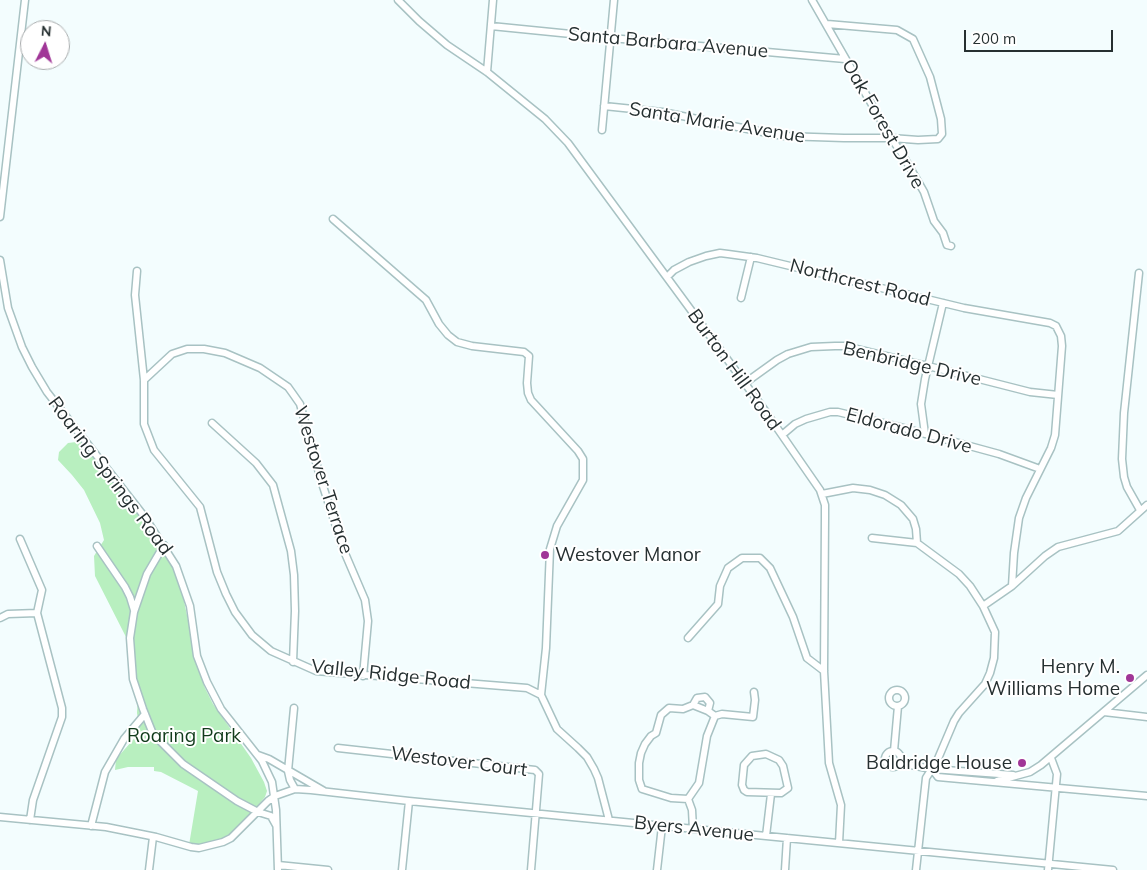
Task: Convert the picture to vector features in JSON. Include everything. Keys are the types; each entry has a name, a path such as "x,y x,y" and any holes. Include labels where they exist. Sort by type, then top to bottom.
{"street":[{"path":"0,217 25,0"},
{"name":"Burton Hill Road","path":"398,0 447,45 487,72 545,119 568,143 745,383 822,494 825,517 824,671 829,763 841,805 839,843"},
{"path":"487,72 494,0"},
{"path":"602,130 614,0"},
{"name":"Oak Forest Drive","path":"812,0 924,192 934,221 943,233 947,245 951,246"},
{"name":"Santa Marie Avenue","path":"604,106 662,112 783,136 938,139 942,134 941,119 930,77 913,39 897,30 827,24"},
{"name":"Santa Barbara Avenue","path":"491,26 845,59"},
{"path":"333,219 420,294 430,306 439,324 457,342 472,346 524,352 529,356 527,383 531,400 578,451 582,459 583,480 557,526 550,549 546,648 541,696 557,729 578,748 594,770 598,778 609,820"},
{"name":"Northcrest Road","path":"666,277 681,266 706,256 720,253 751,257 943,303 1050,323 1057,328 1061,336 1062,346 1058,395"},
{"path":"741,298 751,257"},
{"name":"Roaring Springs Road","path":"0,260 8,308 32,367 47,392 144,516 176,566 190,606 197,656 207,682 221,709 267,770 275,796 278,867"},
{"name":"Valley Ridge Road","path":"137,271 135,295 144,380 144,424 154,450 200,507 217,572 234,612 252,635 263,646 293,662 316,671 527,688 541,696"},
{"path":"1139,273 1124,413 1122,459 1127,487 1140,510"},
{"path":"925,434 921,404 943,303"},
{"name":"Benbridge Drive","path":"745,383 782,357 798,350 811,347 845,346 1030,392 1058,395"},
{"name":"Westover Terrace","path":"144,380 172,354 187,349 204,349 225,353 260,368 288,387 300,404 321,480 344,551 365,600 368,620 363,676"},
{"path":"1012,586 1019,518 1026,498 1051,448 1055,435 1058,395"},
{"name":"Eldorado Drive","path":"782,435 806,418 838,412 999,454 1040,469"},
{"path":"212,423 256,463 273,484 289,543 294,575 293,662"},
{"path":"822,494 853,488 870,490 885,495 896,501 909,513 916,529 917,544"},
{"path":"983,606 1012,586 1045,556 1058,547 1118,531 1147,505"},
{"path":"872,538 917,544 959,574 970,586 983,606 995,632 994,658 985,684 959,713 926,778 916,870"},
{"path":"20,539 42,590 37,613 62,708 62,717 33,800 30,820"},
{"path":"164,545 147,574 134,612 130,638 133,679 153,734 183,764 218,789 258,812 271,816 277,826"},
{"path":"97,546 125,587 134,612"},
{"path":"688,638 718,604 720,586 728,568 742,558 760,558 770,568 793,616 807,658 824,671"},
{"path":"0,618 8,614 37,613"},
{"path":"993,783 1030,772 1051,758 1147,675"},
{"path":"715,716 722,714 753,717 754,692"},
{"path":"688,798 671,798 642,789 638,771 644,744 656,733 661,715 669,708 683,709 693,705 697,698 705,697 710,703 708,711"},
{"path":"693,705 715,716"},
{"path":"894,751 898,706"},
{"path":"294,708 288,771 295,790"},
{"path":"1104,712 1147,717"},
{"path":"90,826 105,772 124,739 145,714"},
{"path":"688,798 699,783 707,736 715,716"},
{"name":"Westover Court","path":"338,748 533,769 539,774 535,813"},
{"path":"894,751 899,753 900,763 895,767 889,766 885,762 885,756 888,752 894,751"},
{"path":"257,755 269,759 325,791"},
{"path":"767,755 779,760 783,766 788,788 781,793 771,794 747,792 744,790 742,785 744,765 752,756 767,755"},
{"path":"1048,867 1057,774 1051,758"},
{"path":"900,763 932,769 1018,775"},
{"path":"932,769 938,777 1147,796"},
{"name":"Byers Avenue","path":"275,796 295,790 325,791 918,851 1048,867 1114,870"},
{"path":"766,836 771,794"},
{"path":"0,817 106,827 191,847 209,846 231,838 275,796"},
{"path":"688,798 692,810 693,829"},
{"path":"402,870 409,801"},
{"path":"531,870 535,813"},
{"path":"657,870 662,826"},
{"path":"149,870 153,837"},
{"path":"784,870 787,838"},
{"path":"278,867 328,870"}],"green space":[{"name":"Roaring Park","path":"84,441 150,529 174,570 184,601 198,668 205,688 213,704 251,758 264,782 267,791 265,797 248,817 223,840 199,846 189,845 198,791 161,772 154,771 154,767 128,767 115,770 116,759 140,732 137,713 138,697 126,637 95,576 94,556 104,540 100,523 84,490 58,460 59,452 68,443"}],"place":[{"name":"Westover Manor","path":"545,555"},
{"name":"Henry M. Williams Home","path":"1130,678"},
{"name":"Baldridge House","path":"1022,763"}]}
